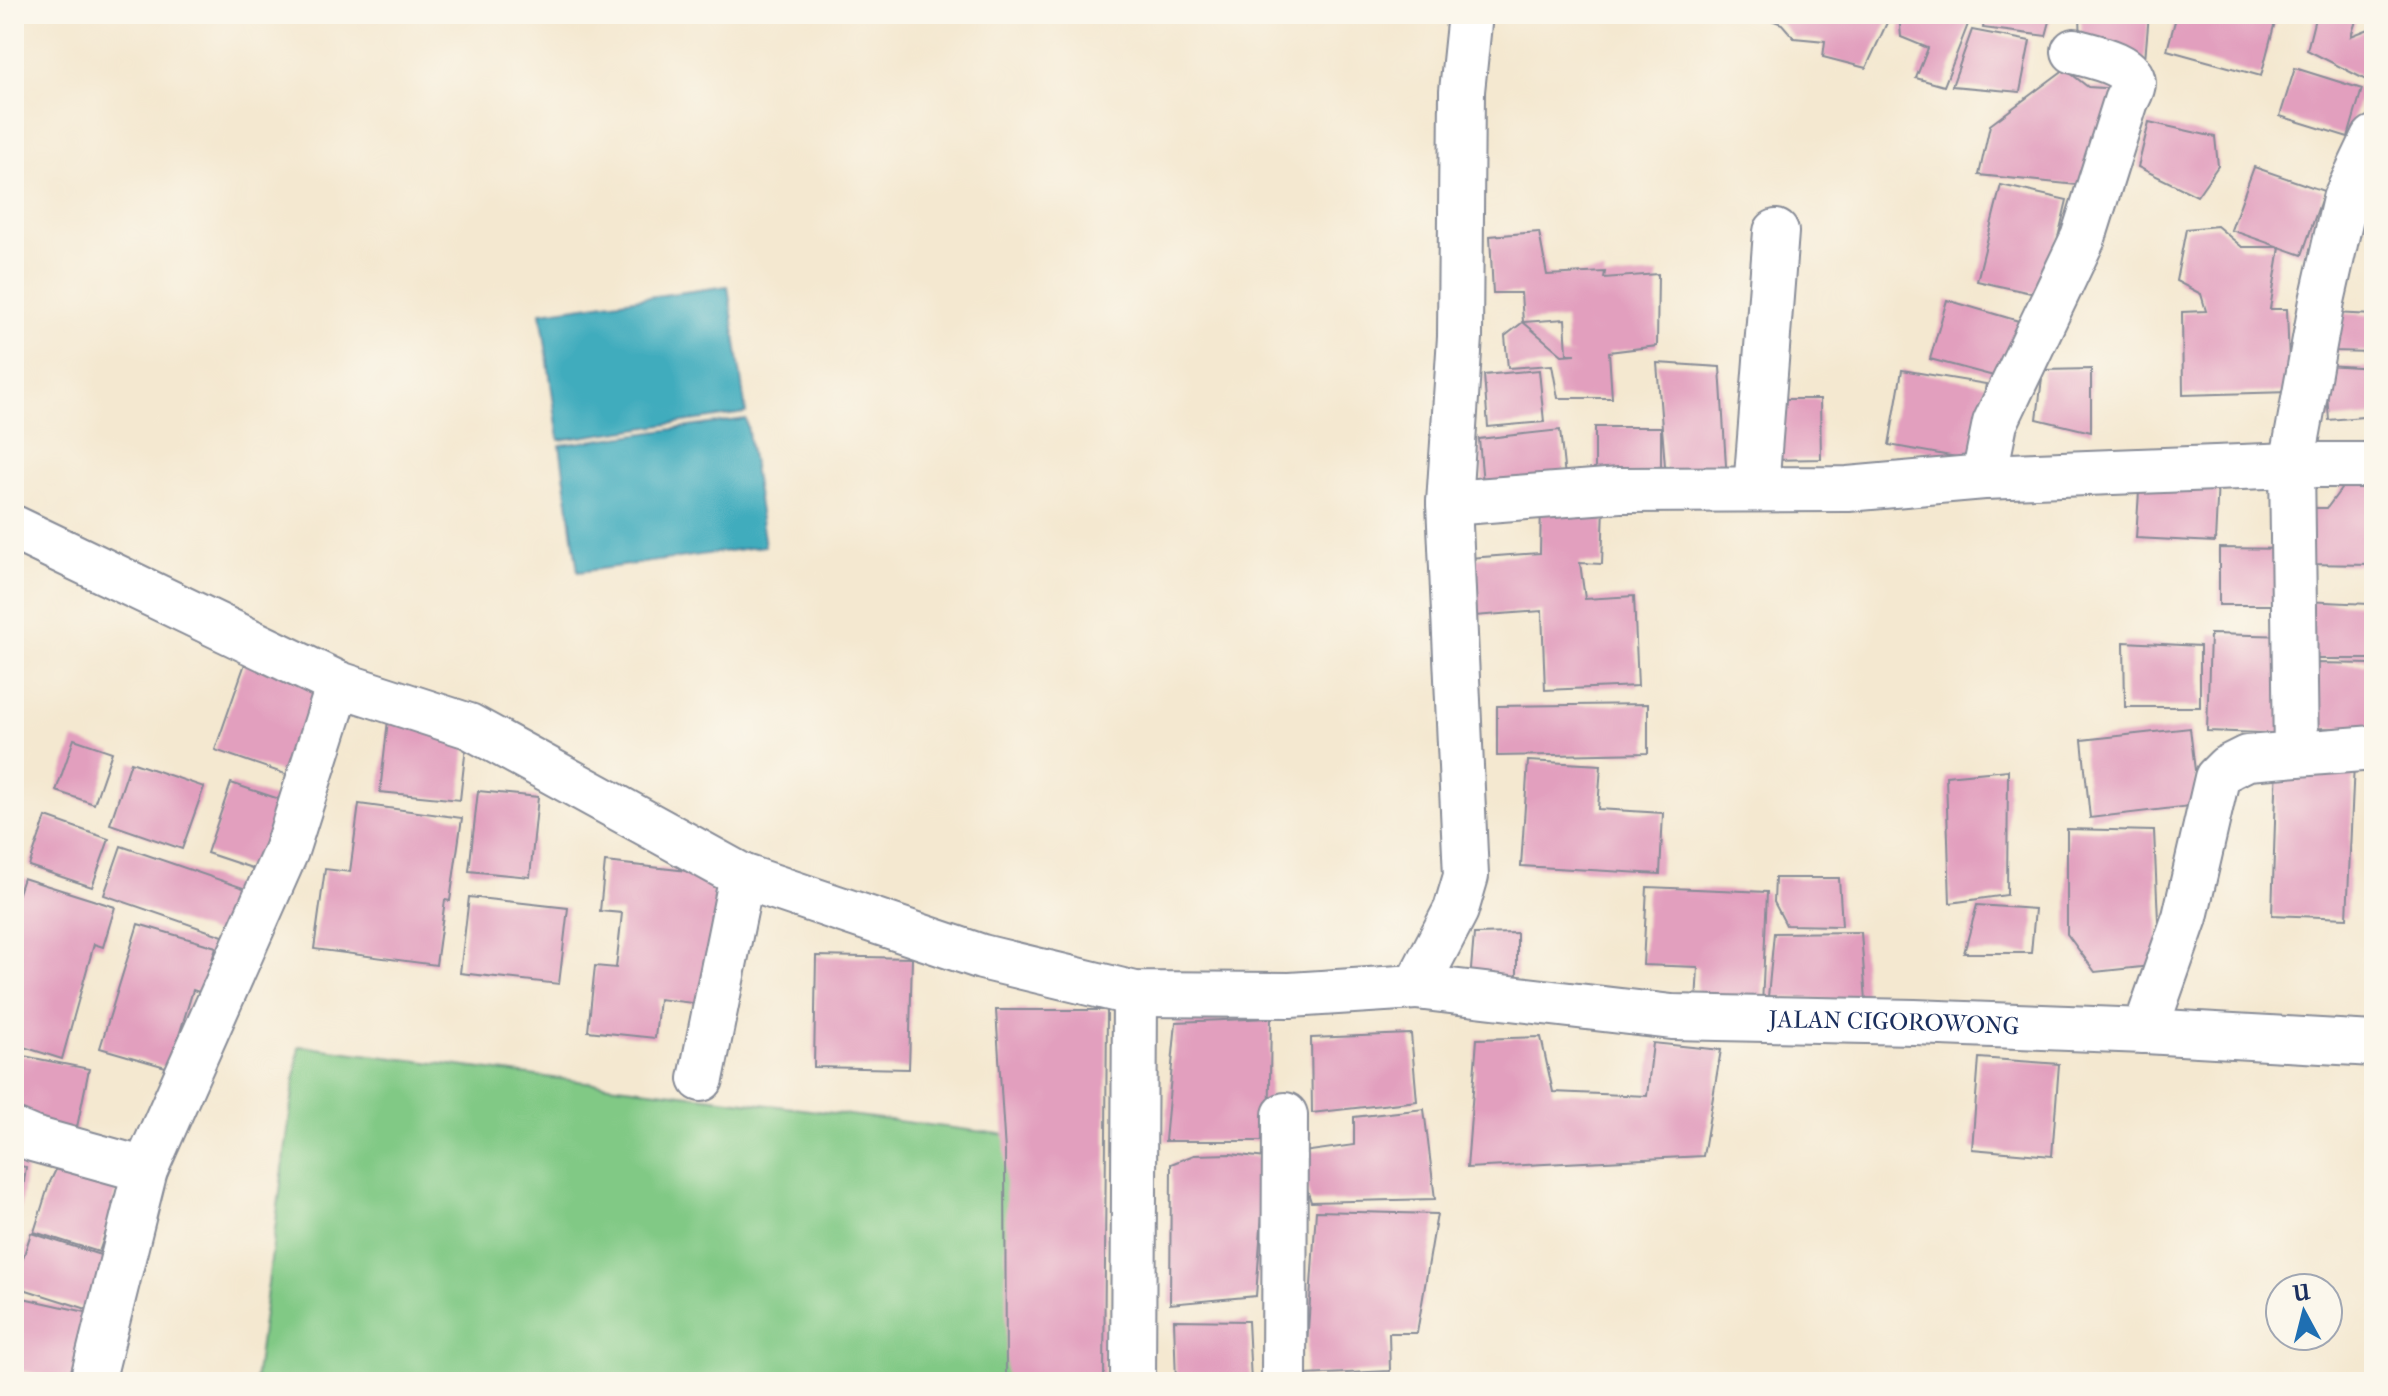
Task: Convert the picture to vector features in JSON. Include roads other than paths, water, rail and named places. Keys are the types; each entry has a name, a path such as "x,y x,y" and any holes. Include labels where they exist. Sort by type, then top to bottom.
{"street":[{"path":"1416,987 1456,910 1466,876 1449,503 1460,337 1462,91 1470,14"},
{"path":"1984,477 1995,423 2083,238 2133,85 2125,67 2074,51"},
{"path":"2296,754 2292,465 2322,301 2345,199 2374,138"},
{"path":"1756,489 1776,232"},
{"path":"1449,503 1620,490 1848,489 1984,477 2292,465 2374,465"},
{"name":"JALAN CIGOROWONG","path":"14,528 339,684 469,726 742,876 982,957 1135,994 1290,995 1416,987 1672,1017 1915,1022 2374,1044"},
{"path":"92,1382 145,1170 286,851 339,684"},
{"path":"2145,1031 2185,917 2217,778 2227,768 2247,758 2374,748"},
{"path":"701,1079 742,876"},
{"path":"1133,1382 1135,994"},
{"path":"1284,1382 1285,1115"},
{"path":"14,1131 145,1170"}],"water":[{"path":"728,286 746,413 559,440 541,312"},
{"path":"746,419 765,546 578,572 560,445"}]}
